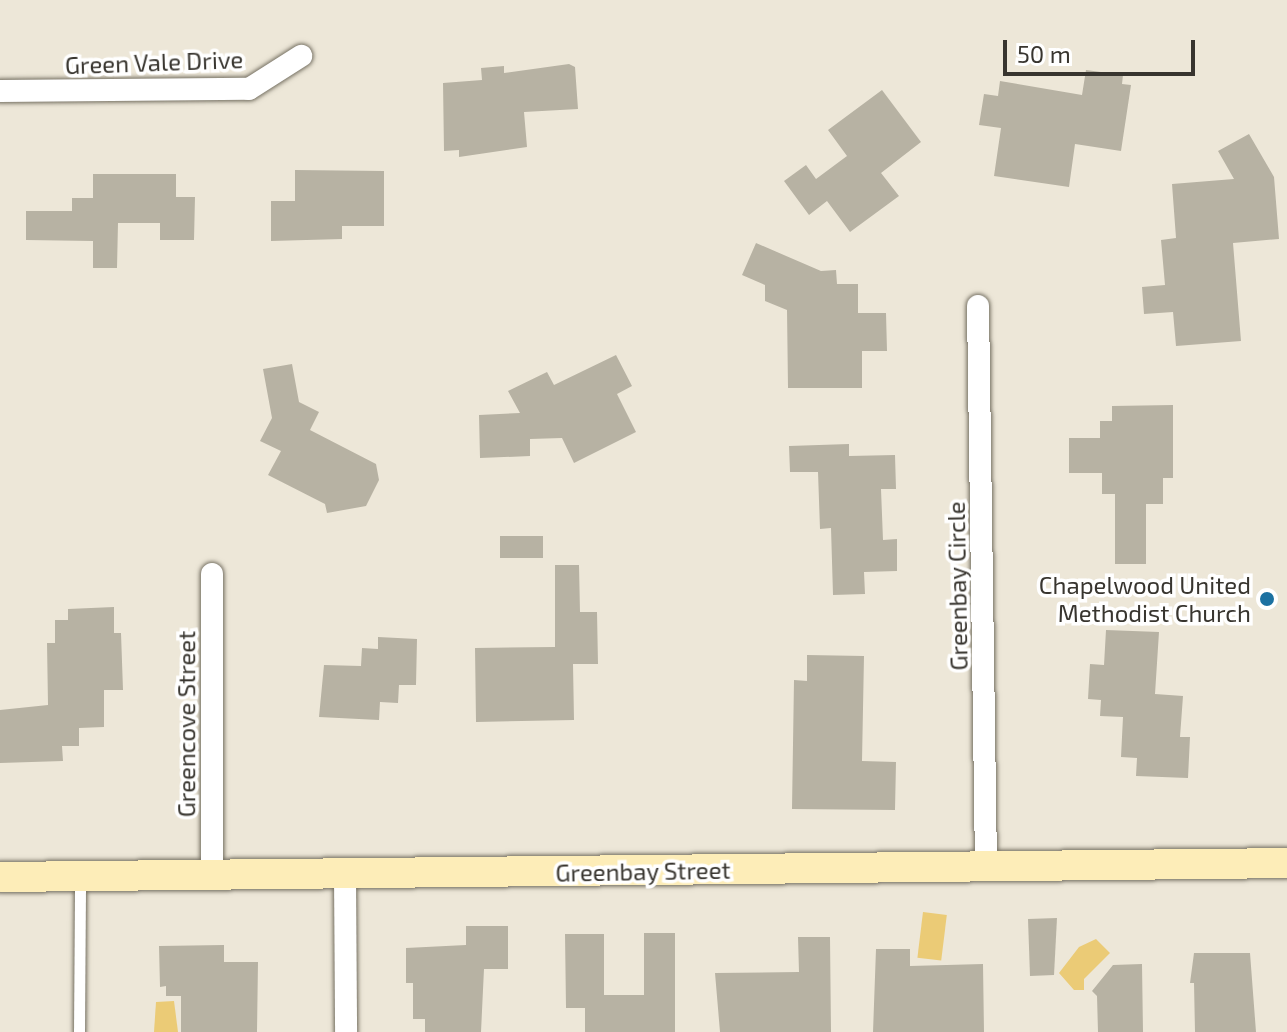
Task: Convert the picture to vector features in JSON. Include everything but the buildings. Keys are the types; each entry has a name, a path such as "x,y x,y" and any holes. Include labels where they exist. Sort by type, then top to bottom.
{"street":[{"name":"Green Vale Drive","path":"0,91 249,89 301,56"},
{"name":"Greenbay Circle","path":"978,306 986,866"},
{"name":"Greencove Street","path":"212,574 212,874"},
{"name":"Greenbay Street","path":"0,877 345,876 1287,863"},
{"path":"345,876 346,1032"}],"lane":[{"path":"79,1032 80,876"}],"shaded area":[{"path":"923,912 947,915 941,961 917,958"},
{"path":"1096,939 1110,953 1084,979 1084,990 1074,990 1059,973 1079,947"},
{"path":"174,1001 178,1032 154,1032 156,1002"}],"place":[{"name":"Chapelwood United Methodist Church","path":"1267,599"}]}
